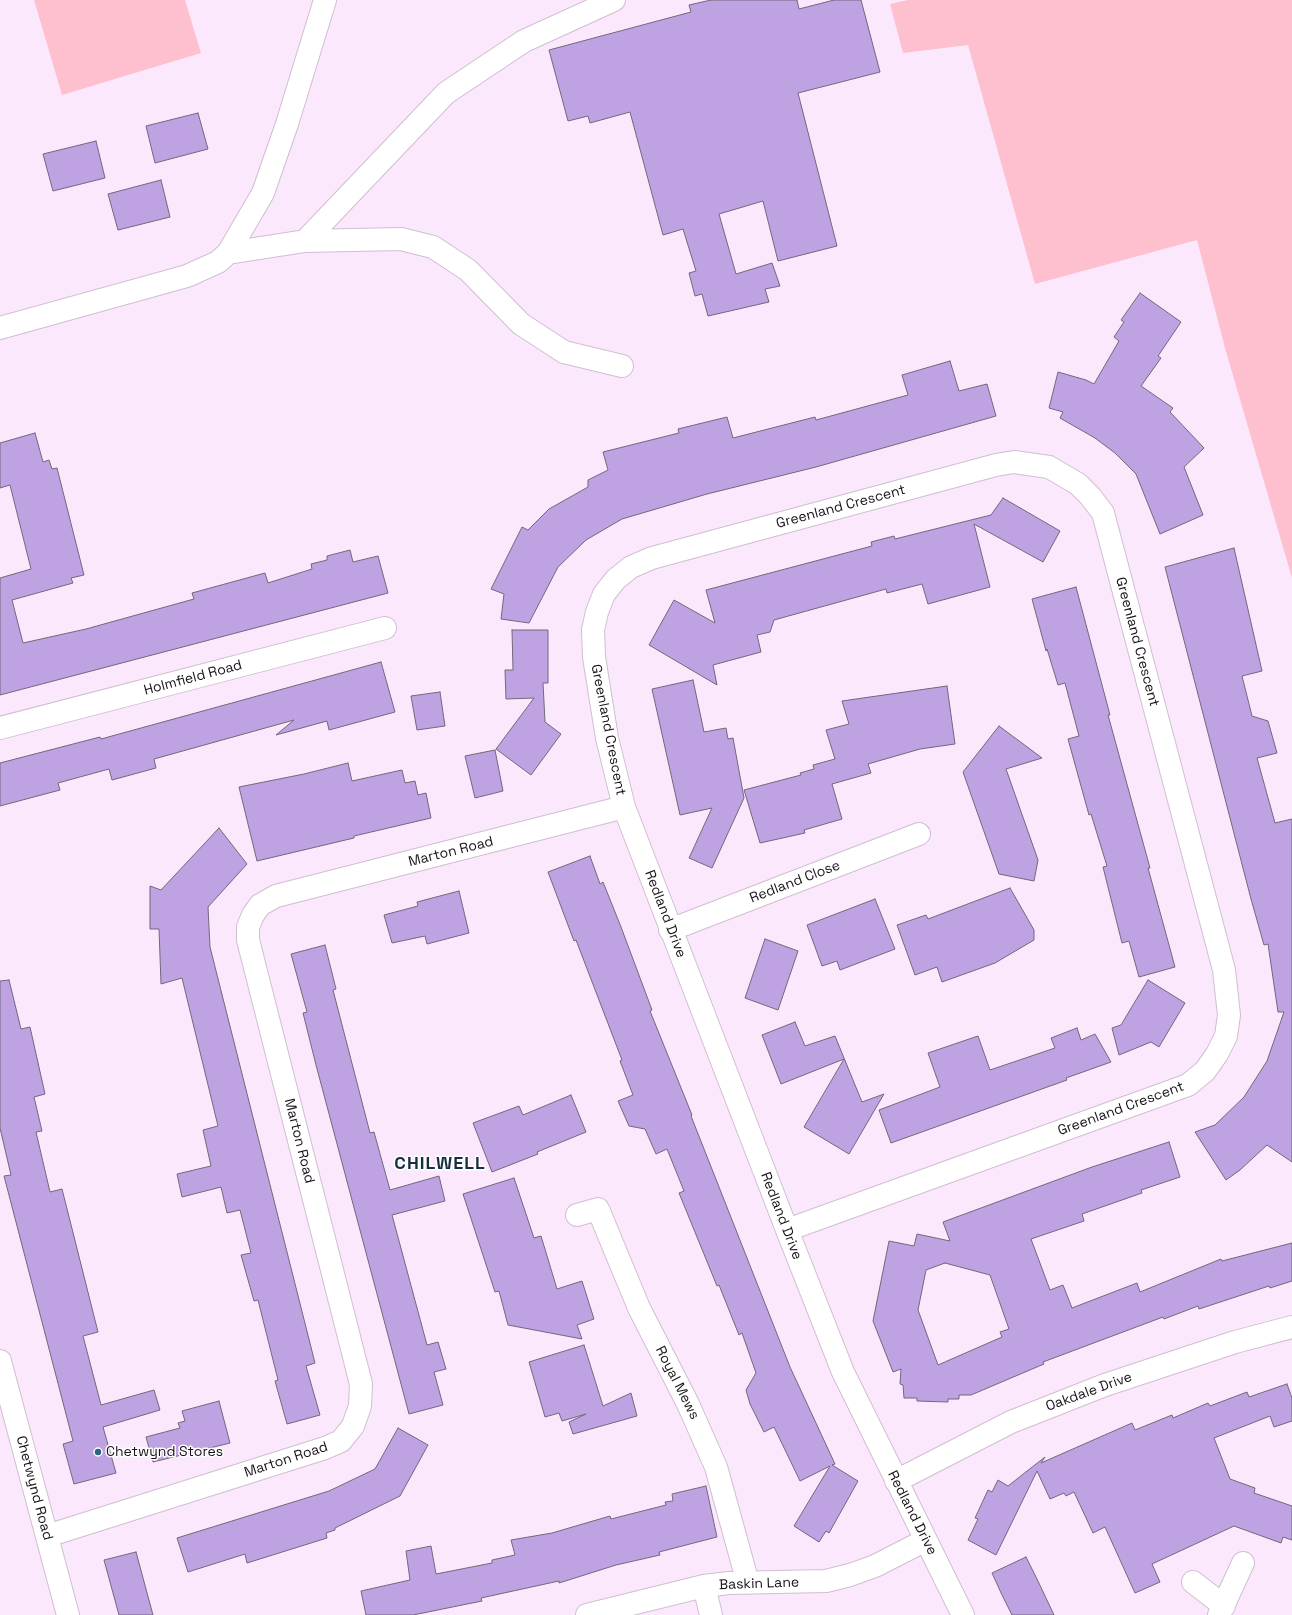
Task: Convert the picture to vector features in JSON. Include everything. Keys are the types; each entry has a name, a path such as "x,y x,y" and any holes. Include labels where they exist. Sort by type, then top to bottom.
{"street":[{"path":"0,328 187,276 218,262 228,252 263,193 325,0"},
{"path":"305,241 446,93 524,41 614,0"},
{"path":"228,252 305,241 402,239 433,247 468,270 521,324 564,352 622,366"},
{"name":"Greenland Crescent","path":"624,808 606,730 594,657 594,630 597,612 604,594 616,579 631,567 652,558 996,465 1014,462 1048,467 1061,474 1078,484 1090,496 1103,513 1224,970 1229,1015 1226,1036 1217,1054 1205,1071 1188,1085 787,1230"},
{"name":"Holmfield Road","path":"0,728 385,628"},
{"name":"Redland Drive","path":"624,808 670,930 843,1372 963,1615"},
{"name":"Marton Road","path":"47,1536 325,1448 341,1441 353,1426 355,1421 360,1406 361,1384 248,940 248,927 253,915 260,905 276,896 624,808"},
{"name":"Redland Close","path":"670,930 919,834"},
{"name":"Royal Mews","path":"577,1215 598,1209 639,1308 688,1404 716,1467 748,1583"},
{"name":"Oakdale Drive","path":"896,1482 1011,1422 1105,1385 1235,1342 1292,1327"},
{"name":"Chetwynd Road","path":"0,1361 68,1615"},
{"name":"Baskin Lane","path":"588,1615 704,1586 826,1581 850,1575 875,1566 926,1540"},
{"path":"1193,1582 1222,1611 1243,1563"},
{"path":"704,1586 711,1615"}],"shaded area":[{"path":"34,0 185,0 201,53 62,95"},
{"path":"908,0 1292,0 1292,578 1225,348 1197,240 1035,284 968,45 903,53 890,4"}],"building":[{"path":"711,0 797,0 799,9 834,0 861,0 880,72 798,93 837,246 778,261 763,201 719,214 736,274 772,263 780,286 765,289 769,302 708,316 702,294 695,296 689,273 696,271 683,229 663,235 630,112 590,123 588,116 568,121 549,50 691,12 689,5"},
{"path":"198,113 208,149 155,163 146,126"},
{"path":"96,141 105,178 53,191 43,154"},
{"path":"161,180 170,217 118,230 108,194"},
{"path":"1140,293 1181,322 1158,356 1161,358 1141,386 1173,408 1170,412 1204,448 1184,467 1203,515 1160,534 1136,474 1115,453 1095,438 1060,418 1063,412 1049,408 1058,372 1086,380 1094,384 1119,341 1114,337 1124,322 1121,320"},
{"path":"950,361 959,391 987,384 996,416 816,467 707,494 622,519 586,540 558,567 529,623 501,619 504,594 491,589 522,527 528,530 549,509 588,487 588,480 608,470 603,452 679,433 678,429 727,417 733,438 815,417 816,420 908,395 902,375"},
{"path":"35,433 43,462 49,460 52,469 57,468 84,575 71,578 73,583 12,600 23,643 86,629 194,599 192,593 265,573 268,583 312,569 311,564 327,560 327,556 350,550 353,562 378,556 388,593 0,695 0,578 31,569 10,485 0,488 0,443"},
{"path":"1003,498 1060,531 1043,562 974,524 990,587 928,604 922,584 887,593 886,589 774,620 770,632 757,635 761,652 713,665 717,685 649,645 674,600 715,623 706,590 872,546 871,542 894,536 895,539 991,515"},
{"path":"1234,548 1262,671 1242,676 1252,716 1268,721 1277,753 1257,758 1275,823 1292,819 1292,1162 1267,1145 1240,1170 1226,1180 1195,1132 1215,1125 1244,1097 1267,1061 1284,1012 1278,1012 1268,944 1264,945 1251,899 1165,567"},
{"path":"1076,587 1110,715 1108,715 1150,868 1148,868 1175,967 1139,977 1129,941 1122,943 1103,867 1107,866 1091,814 1089,815 1068,739 1079,736 1065,683 1058,685 1047,649 1046,651 1032,599"},
{"path":"512,630 548,630 548,683 543,683 545,722 561,734 531,775 496,749 534,698 506,699 505,670 513,670"},
{"path":"381,662 395,712 329,730 327,721 276,735 294,720 154,759 156,768 112,780 109,769 58,783 60,790 0,806 0,763 100,737 101,739"},
{"path":"693,680 704,732 726,728 728,739 733,738 744,798 712,868 689,858 712,808 680,815 652,689"},
{"path":"947,686 955,744 920,749 868,764 871,773 832,784 842,819 804,830 805,833 760,843 744,790 801,775 800,773 814,769 813,765 835,759 826,730 849,724 842,701"},
{"path":"440,692 445,726 417,730 411,696"},
{"path":"999,726 1042,758 1006,769 1038,860 1034,881 999,874 963,772"},
{"path":"495,750 503,791 475,798 465,756"},
{"path":"348,763 352,781 402,770 405,783 415,781 418,795 426,793 431,818 257,861 239,787 304,774"},
{"path":"219,828 247,864 208,907 210,947 315,1363 306,1366 320,1415 287,1424 275,1381 278,1380 258,1300 254,1301 241,1255 251,1253 240,1210 227,1213 221,1187 182,1197 177,1174 211,1166 203,1130 218,1126 182,978 161,984 159,929 150,929 150,886 161,890"},
{"path":"590,856 600,884 603,882 621,927 652,1010 650,1011 790,1367 835,1464 832,1465 858,1481 829,1533 826,1531 819,1542 794,1526 830,1466 800,1481 774,1427 764,1432 750,1404 746,1390 756,1373 742,1333 739,1335 679,1193 684,1191 667,1149 656,1154 645,1129 629,1126 618,1101 633,1095 620,1061 622,1060 548,872"},
{"path":"1010,888 1034,930 1034,940 995,963 942,982 937,967 915,975 897,925 926,915 928,919"},
{"path":"459,891 469,933 427,944 425,936 392,943 384,915 418,906 417,902"},
{"path":"875,899 895,949 840,970 837,961 822,966 807,925"},
{"path":"765,939 798,951 778,1010 745,998"},
{"path":"325,945 336,989 333,990 370,1133 374,1132 390,1190 439,1176 445,1201 392,1215 427,1345 438,1342 446,1369 434,1372 443,1405 409,1414 316,1065 303,1013 307,1012 291,954"},
{"path":"9,980 21,1029 30,1027 45,1094 34,1097 42,1131 36,1132 50,1192 62,1189 98,1332 83,1336 101,1405 154,1390 160,1410 103,1427 116,1473 74,1484 63,1444 73,1441 4,1176 11,1175 0,1128 0,981"},
{"path":"1148,980 1185,1003 1159,1047 1151,1042 1119,1055 1112,1028 1121,1025"},
{"path":"795,1022 805,1046 835,1036 862,1102 884,1094 849,1154 804,1127 844,1059 781,1084 762,1035"},
{"path":"1077,1028 1081,1040 1095,1034 1111,1062 1066,1078 1067,1080 891,1143 879,1110 940,1087 928,1053 978,1036 990,1070 1055,1048 1051,1038"},
{"path":"571,1095 586,1132 537,1152 538,1154 492,1172 473,1123 519,1106 523,1115"},
{"path":"1169,1142 1180,1177 1141,1190 1142,1193 1082,1214 1084,1221 1031,1239 1050,1290 1063,1285 1072,1308 1137,1283 1140,1292 1221,1259 1222,1261 1292,1243 1292,1281 1270,1288 1269,1286 1199,1309 1198,1306 1164,1319 1163,1317 1043,1362 1044,1364 971,1395 959,1395 959,1399 948,1399 948,1402 917,1401 917,1398 904,1398 903,1385 900,1384 901,1369 893,1372 873,1321 889,1241 914,1246 917,1234 950,1241 943,1222 1092,1167","holes":["945,1263 990,1275 1009,1329 1000,1332 1002,1337 938,1365 918,1310 926,1270"]},
{"path":"514,1178 534,1238 541,1236 557,1289 582,1281 594,1319 577,1325 582,1339 508,1325 499,1291 495,1292 463,1194"},
{"path":"584,1345 603,1406 631,1393 637,1416 573,1434 569,1422 586,1414 562,1421 559,1413 545,1417 529,1362"},
{"path":"1287,1384 1292,1398 1292,1421 1274,1427 1270,1416 1214,1438 1230,1479 1255,1488 1254,1493 1292,1506 1292,1540 1283,1537 1281,1543 1234,1526 1152,1564 1160,1582 1135,1593 1105,1527 1093,1533 1074,1492 1066,1496 1064,1493 1050,1499 1037,1471 996,1555 968,1540 978,1519 975,1518 988,1490 992,1492 998,1480 1008,1486 1045,1457 1041,1463 1132,1423 1135,1430 1172,1415 1173,1418 1208,1403 1210,1406 1247,1392 1249,1397"},
{"path":"219,1401 230,1443 153,1462 146,1437 180,1428 178,1423 185,1421 182,1411"},
{"path":"398,1428 428,1445 400,1496 335,1528 335,1530 326,1533 327,1538 247,1563 245,1554 188,1572 177,1538 329,1491 375,1469"},
{"path":"706,1486 717,1537 659,1552 660,1555 616,1565 559,1583 559,1581 481,1598 482,1601 413,1615 366,1615 361,1591 410,1580 406,1551 431,1546 436,1574 492,1563 492,1560 515,1555 511,1540 552,1533 610,1516 611,1519 666,1505 665,1502 673,1501 672,1494"},
{"path":"136,1552 153,1615 119,1615 104,1560"},
{"path":"1026,1557 1054,1615 1012,1615 1002,1595 992,1573"}],"place":[{"name":"Chetwynd Stores","path":"98,1452"}],"district":[{"name":"CHILWELL","path":"440,1164"}]}
